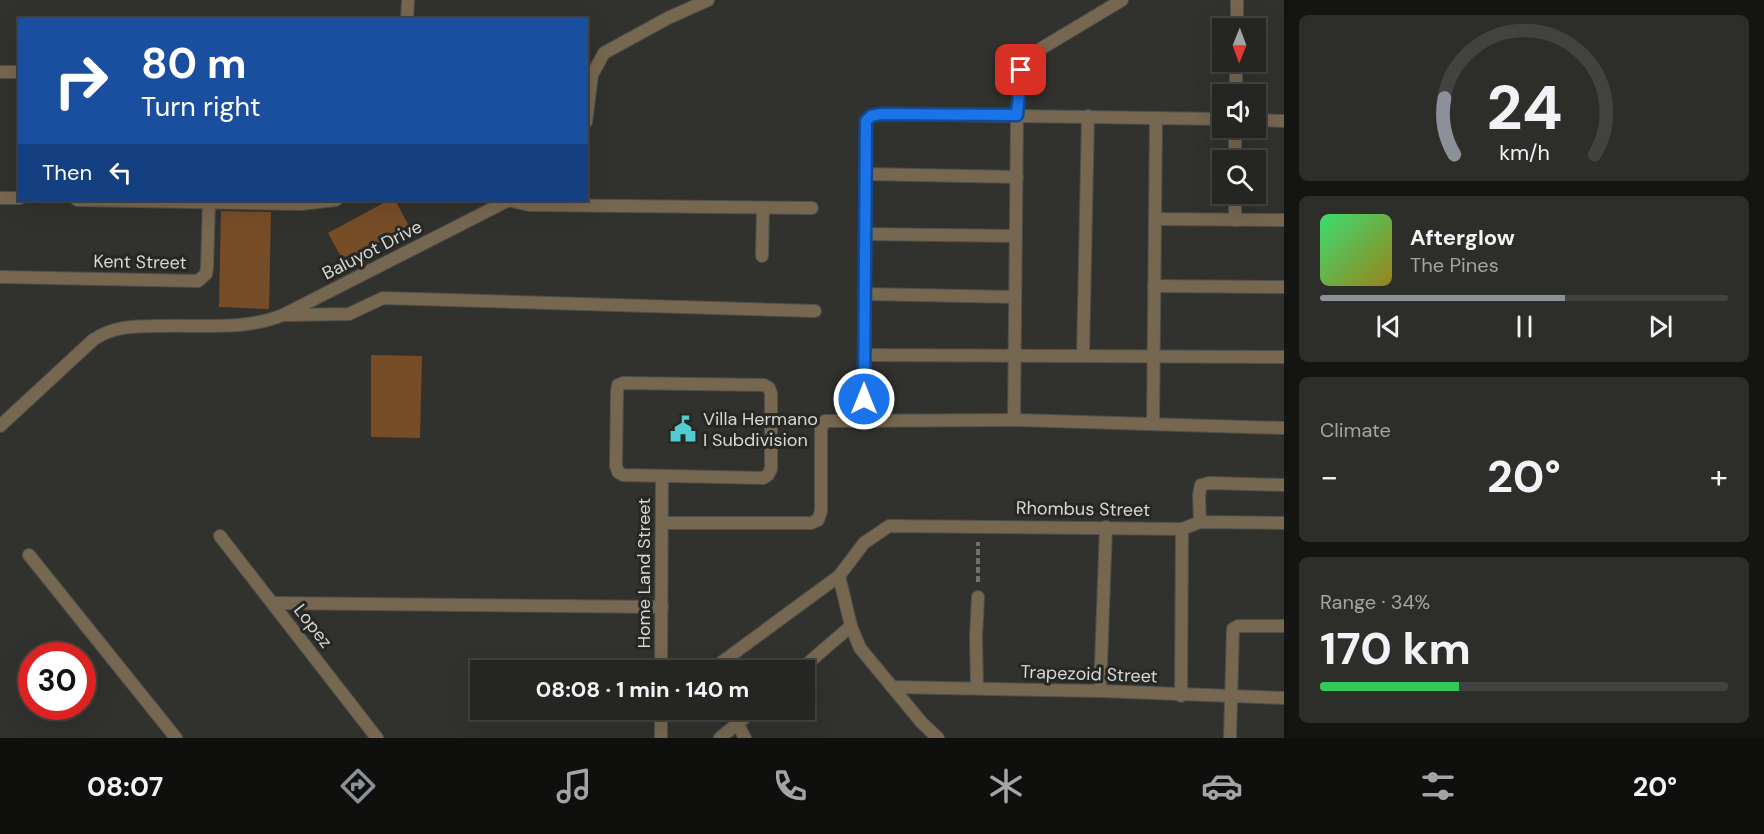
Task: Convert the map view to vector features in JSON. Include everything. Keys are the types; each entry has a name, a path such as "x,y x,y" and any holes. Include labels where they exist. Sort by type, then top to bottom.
{"street":[{"path":"407,18 408,0"},
{"path":"588,61 706,0"},
{"path":"1014,420 1017,115 1021,70 1027,57 1122,0"},
{"path":"1237,18 1238,0"},
{"path":"588,106 592,75 604,53"},
{"path":"0,72 18,72"},
{"path":"864,421 866,121 871,116 880,114 1017,115 1212,120"},
{"path":"1083,356 1088,116"},
{"path":"1154,424 1156,118"},
{"path":"1266,120 1284,121"},
{"path":"866,174 1017,177"},
{"path":"0,198 18,198"},
{"path":"143,201 301,204 327,201"},
{"name":"Baluyot Drive","path":"283,315 507,201"},
{"path":"513,201 529,205 812,208"},
{"name":"Kent Street","path":"0,277 198,280 206,274 207,268 209,202"},
{"path":"1235,204 1235,220"},
{"path":"762,256 763,208"},
{"path":"1155,219 1284,220"},
{"path":"865,234 1016,236"},
{"path":"1154,286 1284,287"},
{"path":"865,294 1015,297"},
{"path":"0,426 93,340 106,331 137,326 247,325 266,322 283,315 349,314 383,298 815,311"},
{"path":"864,355 1284,357"},
{"path":"622,383 764,385 769,388 771,393 771,469 768,475 763,478 662,476 623,475 618,472 616,466 618,385 622,383"},
{"path":"662,523 811,523 818,520 821,511 821,429 825,421 1014,420 1284,428"},
{"name":"Home Land Street","path":"661,660 662,476"},
{"path":"1200,522 1201,485 1209,483 1284,485"},
{"path":"1181,696 1182,529 1200,522 1284,523"},
{"name":"Rhombus Street","path":"725,660 838,576 864,543 890,526 1182,529"},
{"path":"1100,691 1106,527"},
{"name":"Lopez","path":"220,536 377,738"},
{"path":"28,555 176,738"},
{"path":"838,576 851,626 860,648 922,723 938,738"},
{"path":"977,688 978,597"},
{"path":"273,603 662,607"},
{"path":"812,660 851,626"},
{"path":"1230,738 1233,629 1238,626 1284,626"},
{"name":"Trapezoid Street","path":"892,687 1100,691 1181,696 1284,698"},
{"path":"661,720 661,738"},
{"path":"720,738 741,720"},
{"path":"737,723 745,738"}],"path":[{"path":"978,526 978,597"}],"shaded area":[{"path":"387,201 396,201 409,226 344,262 328,233"},
{"path":"221,211 271,212 269,309 219,307"},
{"path":"371,355 422,356 420,438 371,437"}],"place":[{"name":"Villa Hermano I Subdivision","path":"683,429"}],"route":[{"path":"864,399 866,121 871,116 880,114 1017,115 1021,70"}]}
